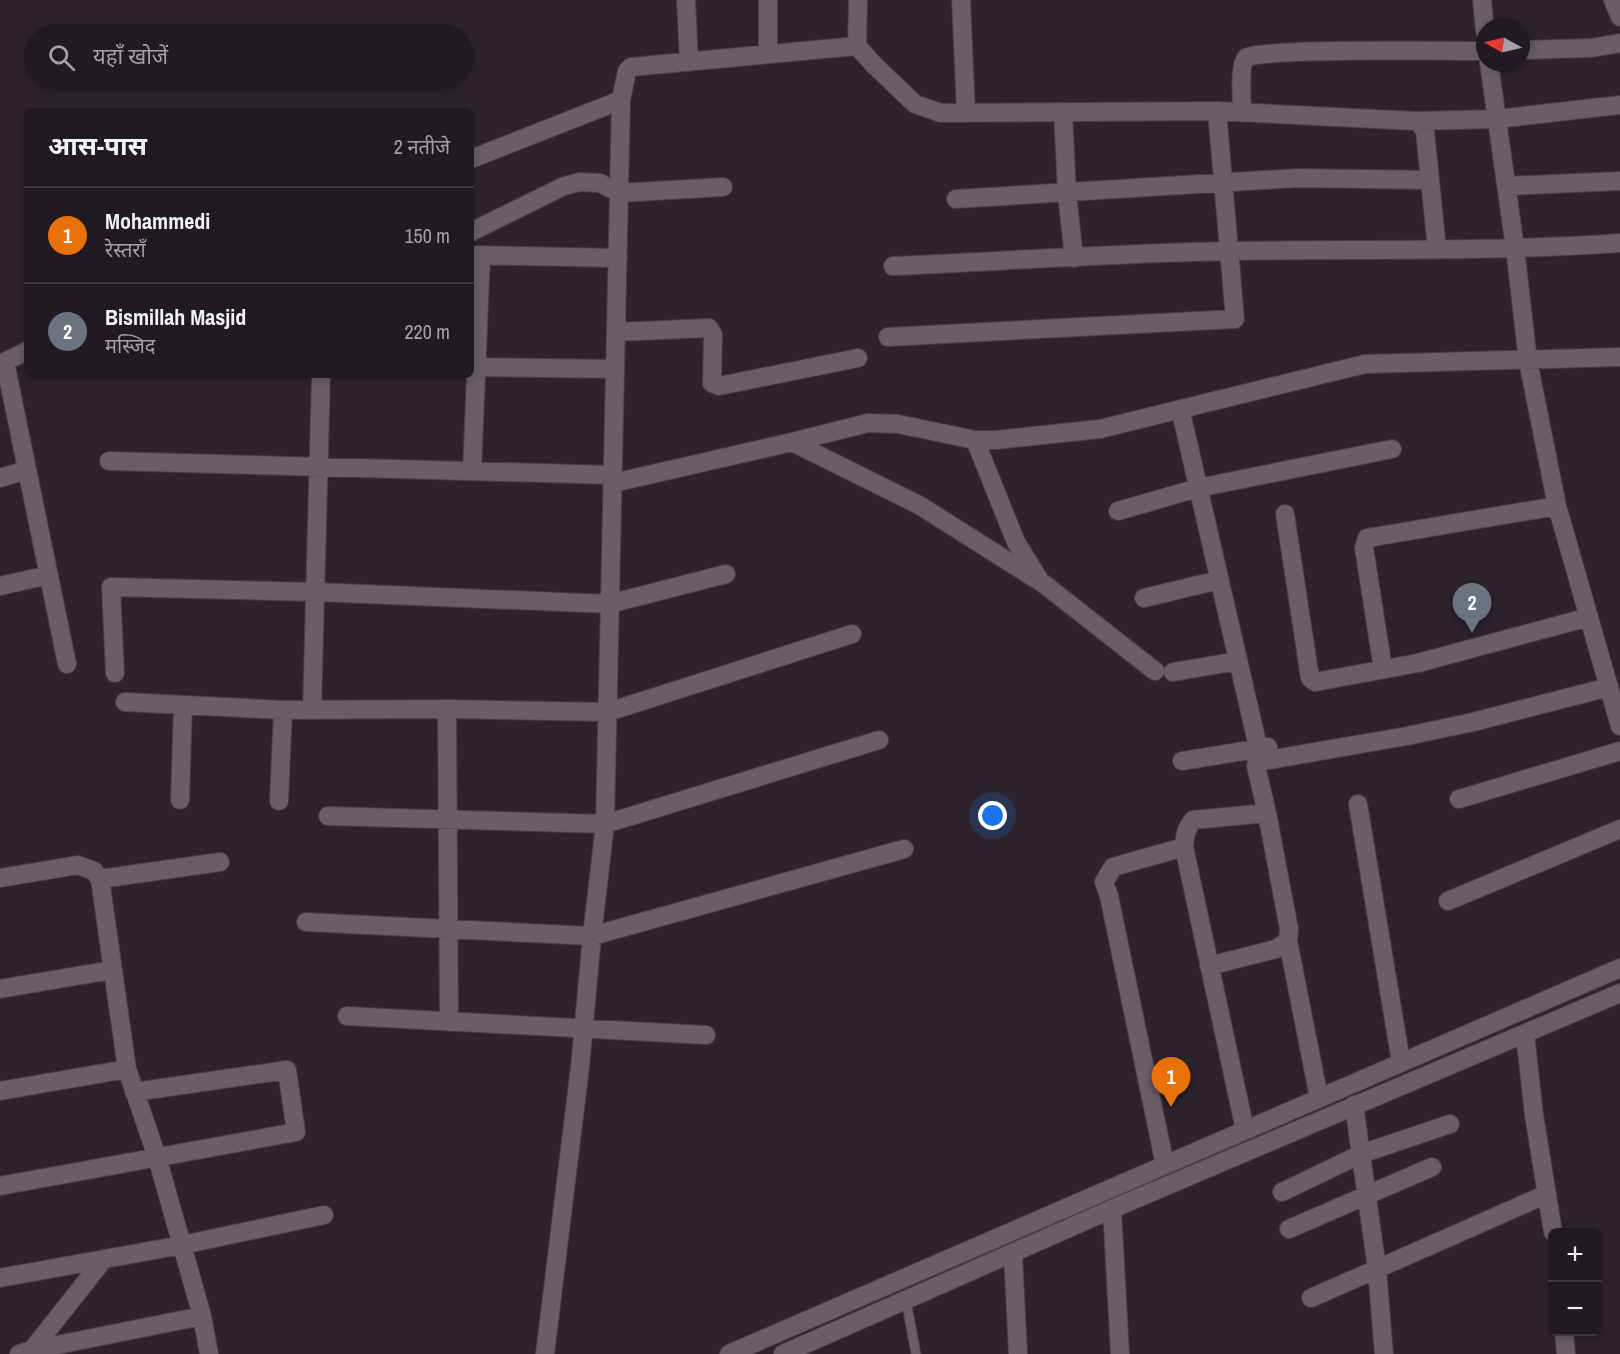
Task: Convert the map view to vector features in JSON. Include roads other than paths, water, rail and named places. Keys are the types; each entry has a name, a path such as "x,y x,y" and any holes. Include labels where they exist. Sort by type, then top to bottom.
{"street":[{"path":"686,0 689,62"},
{"path":"768,0 768,54"},
{"path":"858,0 857,46 915,104 940,113 1217,111 1416,121 1497,119 1620,105"},
{"path":"961,0 966,112"},
{"path":"1482,0 1484,18"},
{"path":"1613,0 1620,17"},
{"path":"1530,50 1591,48 1620,43"},
{"path":"545,1354 605,824 621,100 627,71 631,67 857,46"},
{"path":"1242,113 1242,66 1246,58 1253,54 1476,51"},
{"path":"1490,72 1528,361 1557,506 1620,726"},
{"path":"474,158 621,100"},
{"path":"888,336 1235,319 1217,111"},
{"path":"1063,112 1067,194 1074,258"},
{"path":"1416,121 1425,131 1437,249"},
{"path":"956,199 1067,194 1298,178 1430,180"},
{"path":"1506,186 1620,181"},
{"path":"474,231 580,182 600,183 619,193 723,186"},
{"path":"893,266 1230,251 1515,249 1620,243"},
{"path":"615,369 474,367 476,255 618,258"},
{"path":"616,332 709,328 713,334 712,383 719,386 858,358"},
{"path":"24,352 2,363 27,470 67,664"},
{"path":"109,460 472,471 613,479 792,442 868,423 898,424 975,441 996,440 1100,429 1365,364 1620,357"},
{"path":"312,710 321,378"},
{"path":"472,471 474,378"},
{"path":"1183,421 1259,754 1256,766 1267,813 1289,929 1288,941 1319,1098"},
{"path":"975,441 1016,542 1040,581"},
{"path":"792,442 919,506 1040,581 1155,671"},
{"path":"1118,510 1198,488 1392,449"},
{"path":"0,478 27,470"},
{"path":"1383,669 1364,548 1367,538 1557,506"},
{"path":"1285,514 1310,678 1315,682 1418,663 1589,617"},
{"path":"115,673 111,587 609,603 726,574"},
{"path":"0,586 49,575"},
{"path":"1144,598 1219,580"},
{"path":"125,702 283,710 447,709 608,712 852,633"},
{"path":"1173,672 1238,661"},
{"path":"1182,761 1407,736 1473,722 1609,687"},
{"path":"180,800 183,705"},
{"path":"447,709 449,1022"},
{"path":"279,801 283,710"},
{"path":"328,816 605,824 879,740"},
{"path":"1259,754 1285,745"},
{"path":"1459,799 1620,751"},
{"path":"1358,804 1401,1062"},
{"path":"1245,1130 1184,847 1187,826 1193,820 1267,813"},
{"path":"1448,901 1620,829"},
{"path":"1165,1165 1109,896 1104,882 1113,867 1184,847"},
{"path":"306,922 592,936 904,849"},
{"path":"100,879 220,862"},
{"path":"0,878 78,866 94,870 100,879 127,1069 157,1157 202,1316 209,1354"},
{"path":"1209,966 1276,949 1288,941"},
{"path":"729,1354 1620,968"},
{"path":"0,989 112,970"},
{"path":"783,1354 1112,1209 1620,993"},
{"path":"347,1016 706,1035"},
{"path":"1525,1034 1534,1115 1552,1228"},
{"path":"0,1091 127,1069"},
{"path":"0,1186 296,1132 287,1070 134,1092"},
{"path":"1354,1105 1377,1269 1384,1354"},
{"path":"1282,1192 1361,1154 1450,1124"},
{"path":"1289,1229 1432,1167"},
{"path":"1311,1298 1547,1194"},
{"path":"1112,1209 1120,1354"},
{"path":"0,1278 182,1245 324,1215"},
{"path":"1013,1254 1018,1354"},
{"path":"25,1352 104,1259"},
{"path":"25,1352 202,1316"},
{"path":"1564,1336 1566,1354"}],"lane":[{"path":"906,1300 916,1354"}],"place":[{"name":"Bismillah Masjid","path":"1472,633"},
{"name":"Mohammedi","path":"1171,1107"}]}
